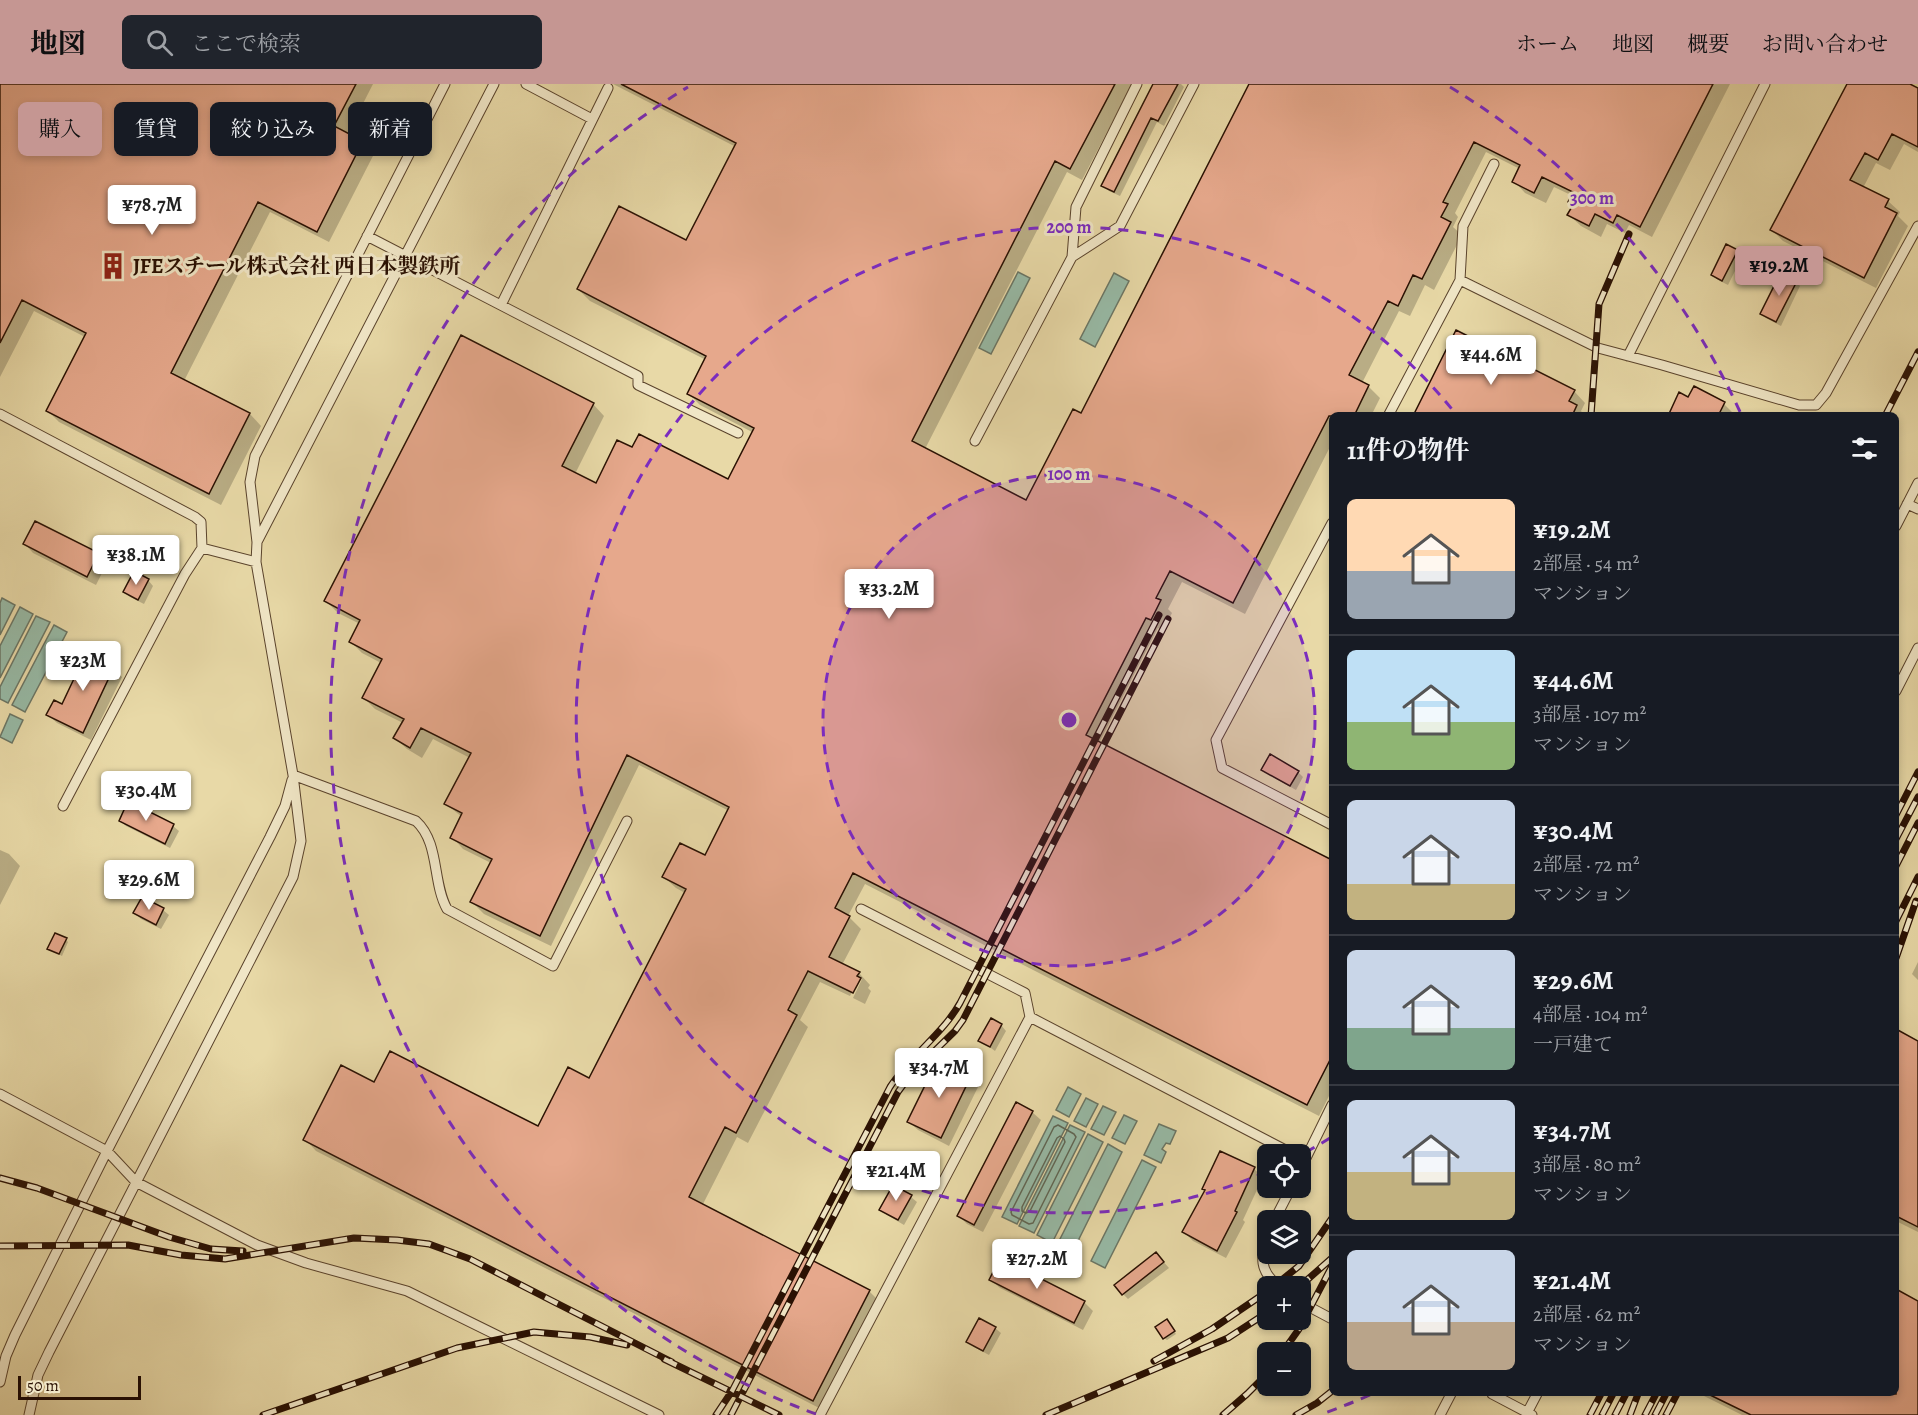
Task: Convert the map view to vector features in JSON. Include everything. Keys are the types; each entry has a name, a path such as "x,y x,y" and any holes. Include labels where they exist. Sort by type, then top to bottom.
{"lane":[{"path":"29,1415 38,1375 293,877 301,841 293,775 256,562 257,542 249,482 255,456 445,84"},
{"path":"257,542 494,84"},
{"path":"526,84 592,119"},
{"path":"975,441 1072,257 1076,207 1137,84"},
{"path":"1072,257 1120,226 1194,84"},
{"path":"1628,356 1765,84"},
{"path":"501,305 608,88"},
{"path":"1390,412 1460,280 1463,226 1494,164"},
{"path":"1460,280 1598,348 1799,405 1816,405 1826,393 1918,226"},
{"path":"367,236 638,376 638,385 738,433"},
{"path":"0,414 201,522 202,548 185,574 63,806"},
{"path":"1899,520 1918,483"},
{"path":"1907,504 1918,509"},
{"path":"1329,529 1216,740 1222,768 1329,823"},
{"path":"202,548 256,562"},
{"path":"1899,685 1918,648"},
{"path":"293,775 416,820 424,829 429,840 441,898 447,909 553,966 627,821"},
{"path":"0,1382 6,1356 15,1335 107,1151 270,837 285,806 293,775"},
{"path":"820,1415 1030,1017 1025,993 861,909"},
{"path":"1030,1017 1274,1144"},
{"path":"0,1094 107,1151 136,1182 257,1245 285,1256 407,1291 659,1415"},
{"path":"1311,1145 1329,1111"},
{"path":"1311,1308 1329,1317"},
{"path":"1440,1415 1450,1396"},
{"path":"1496,1396 1528,1414 1536,1396"}],"water":[{"path":"1018,272 1030,278 991,354 979,348"},
{"path":"1114,273 1129,281 1095,347 1080,339"},
{"path":"2,598 15,605 0,635 0,603"},
{"path":"20,607 33,614 0,678 0,646"},
{"path":"36,616 50,622 8,703 0,699 0,687"},
{"path":"54,625 67,632 25,712 12,705"},
{"path":"10,714 23,720 12,743 0,737"},
{"path":"1068,1087 1081,1094 1069,1117 1056,1110"},
{"path":"1086,1098 1098,1104 1086,1127 1074,1121"},
{"path":"1103,1106 1116,1112 1104,1135 1091,1129"},
{"path":"1124,1115 1137,1121 1125,1144 1112,1138"},
{"path":"1053,1116 1068,1123 1017,1224 1002,1217"},
{"path":"1159,1124 1176,1131 1170,1144 1166,1143 1162,1149 1166,1152 1161,1163 1144,1155"},
{"path":"1070,1125 1085,1132 1034,1233 1019,1226"},
{"path":"1088,1134 1103,1142 1052,1243 1037,1235"},
{"path":"1108,1144 1122,1152 1072,1253 1057,1245"},
{"path":"1142,1160 1156,1167 1105,1268 1091,1261"}],"building":[{"name":"JFEスチール株式会社 西日本製鉄所","path":"0,84 356,84 336,122 336,102 210,102 210,156 336,156 336,127 348,133 348,156 355,156 317,232 258,202 171,373 250,413 209,494 46,411 86,333 22,300 0,343"},
{"path":"621,84 1115,84 1070,169 1055,161 912,441 1026,500 1073,409 1081,413 1249,84 1713,84 1640,227 1617,215 1613,223 1595,214 1589,226 1567,215 1573,205 1568,202 1573,192 1542,177 1534,193 1512,182 1520,165 1474,142 1443,202 1448,204 1441,217 1451,222 1422,279 1413,275 1398,306 1388,301 1349,375 1369,385 1356,412 1329,412 1233,603 1170,571 1156,598 1161,600 1151,620 1146,618 1086,735 1329,858 1329,1062 1307,1105 853,873 835,908 850,916 829,957 860,972 857,976 861,978 853,993 808,971 788,1010 797,1015 736,1133 725,1127 689,1197 870,1290 813,1401 303,1140 341,1065 374,1082 390,1051 538,1126 568,1067 589,1078 686,889 662,877 680,843 705,855 729,807 627,755 540,936 470,902 492,859 450,838 462,813 444,804 471,753 421,728 410,748 393,738 404,719 362,698 382,659 349,642 360,620 324,601 461,335 594,403 562,466 596,483 617,440 632,447 639,434 728,479 754,428 687,394 706,356 577,289 619,206 686,240 736,143"},
{"path":"1153,84 1178,84 1158,121 1151,118 1114,192 1101,186"},
{"path":"1847,84 1910,84 1918,88 1918,147 1892,134 1878,160 1865,153 1850,180 1889,199 1885,207 1897,213 1864,278 1770,230"},
{"path":"1726,244 1738,250 1722,281 1711,275"},
{"path":"1781,272 1797,281 1776,322 1760,314"},
{"path":"1456,330 1575,390 1569,401 1577,405 1574,412 1415,412"},
{"path":"1694,386 1725,402 1720,412 1670,412 1679,392 1688,397"},
{"path":"35,521 99,553 87,577 23,544"},
{"path":"134,571 149,579 138,600 123,592"},
{"path":"89,647 103,653 100,660 114,667 83,733 46,715 54,700 62,704"},
{"path":"1270,754 1299,771 1290,786 1261,770"},
{"path":"128,801 174,824 165,844 119,821"},
{"path":"142,897 164,908 156,925 133,913"},
{"path":"55,933 67,938 59,954 47,949"},
{"path":"991,1018 1002,1024 990,1047 978,1041"},
{"path":"1899,1031 1918,1041 1918,1227 1899,1218"},
{"path":"938,1059 971,1076 941,1138 907,1122"},
{"path":"1016,1102 1033,1111 974,1225 957,1216"},
{"path":"1220,1151 1255,1167 1235,1211 1237,1212 1217,1251 1182,1232 1205,1190 1202,1189"},
{"path":"893,1185 912,1195 898,1220 879,1210"},
{"path":"1156,1252 1164,1262 1122,1295 1114,1285"},
{"path":"1000,1258 1085,1301 1074,1323 989,1280"},
{"path":"1899,1291 1918,1301 1918,1415 1751,1415 1712,1396 1899,1396"},
{"path":"979,1318 996,1327 983,1351 966,1342"},
{"path":"1167,1319 1175,1331 1163,1339 1155,1327"}],"railway":[{"path":"1591,412 1599,304 1629,234"},
{"path":"1887,412 1918,352"},
{"path":"716,1415 732,1391 890,1087 953,1015 960,1003 1159,615"},
{"path":"731,1415 898,1092 912,1073 955,1031 963,1020 1168,619"},
{"path":"1899,809 1918,772"},
{"path":"1899,833 1918,797"},
{"path":"1899,860 1918,823"},
{"path":"1899,915 1918,877"},
{"path":"1899,949 1916,901"},
{"path":"0,1178 37,1188 169,1237 211,1249 243,1251"},
{"path":"1287,1276 1299,1266 1329,1222"},
{"path":"0,1246 128,1245 181,1255 225,1259 354,1238 429,1244 470,1259 672,1362"},
{"path":"1311,1276 1329,1261"},
{"path":"1290,1342 1329,1272"},
{"path":"1154,1361 1212,1329 1257,1298"},
{"path":"1046,1415 1228,1338 1257,1319"},
{"path":"263,1415 457,1348 534,1332 590,1337 627,1345"},
{"path":"664,1359 779,1415"},
{"path":"1223,1415 1257,1384"},
{"path":"1296,1415 1329,1393"},
{"path":"1590,1415 1600,1396"},
{"path":"1602,1415 1612,1396"},
{"path":"1615,1415 1625,1396"},
{"path":"1630,1415 1637,1396"},
{"path":"1645,1415 1655,1396"},
{"path":"1655,1415 1665,1396"},
{"path":"1666,1415 1676,1396"}],"place":[{"name":"JFEスチール株式会社 西日本製鉄所","path":"113,266"}]}
